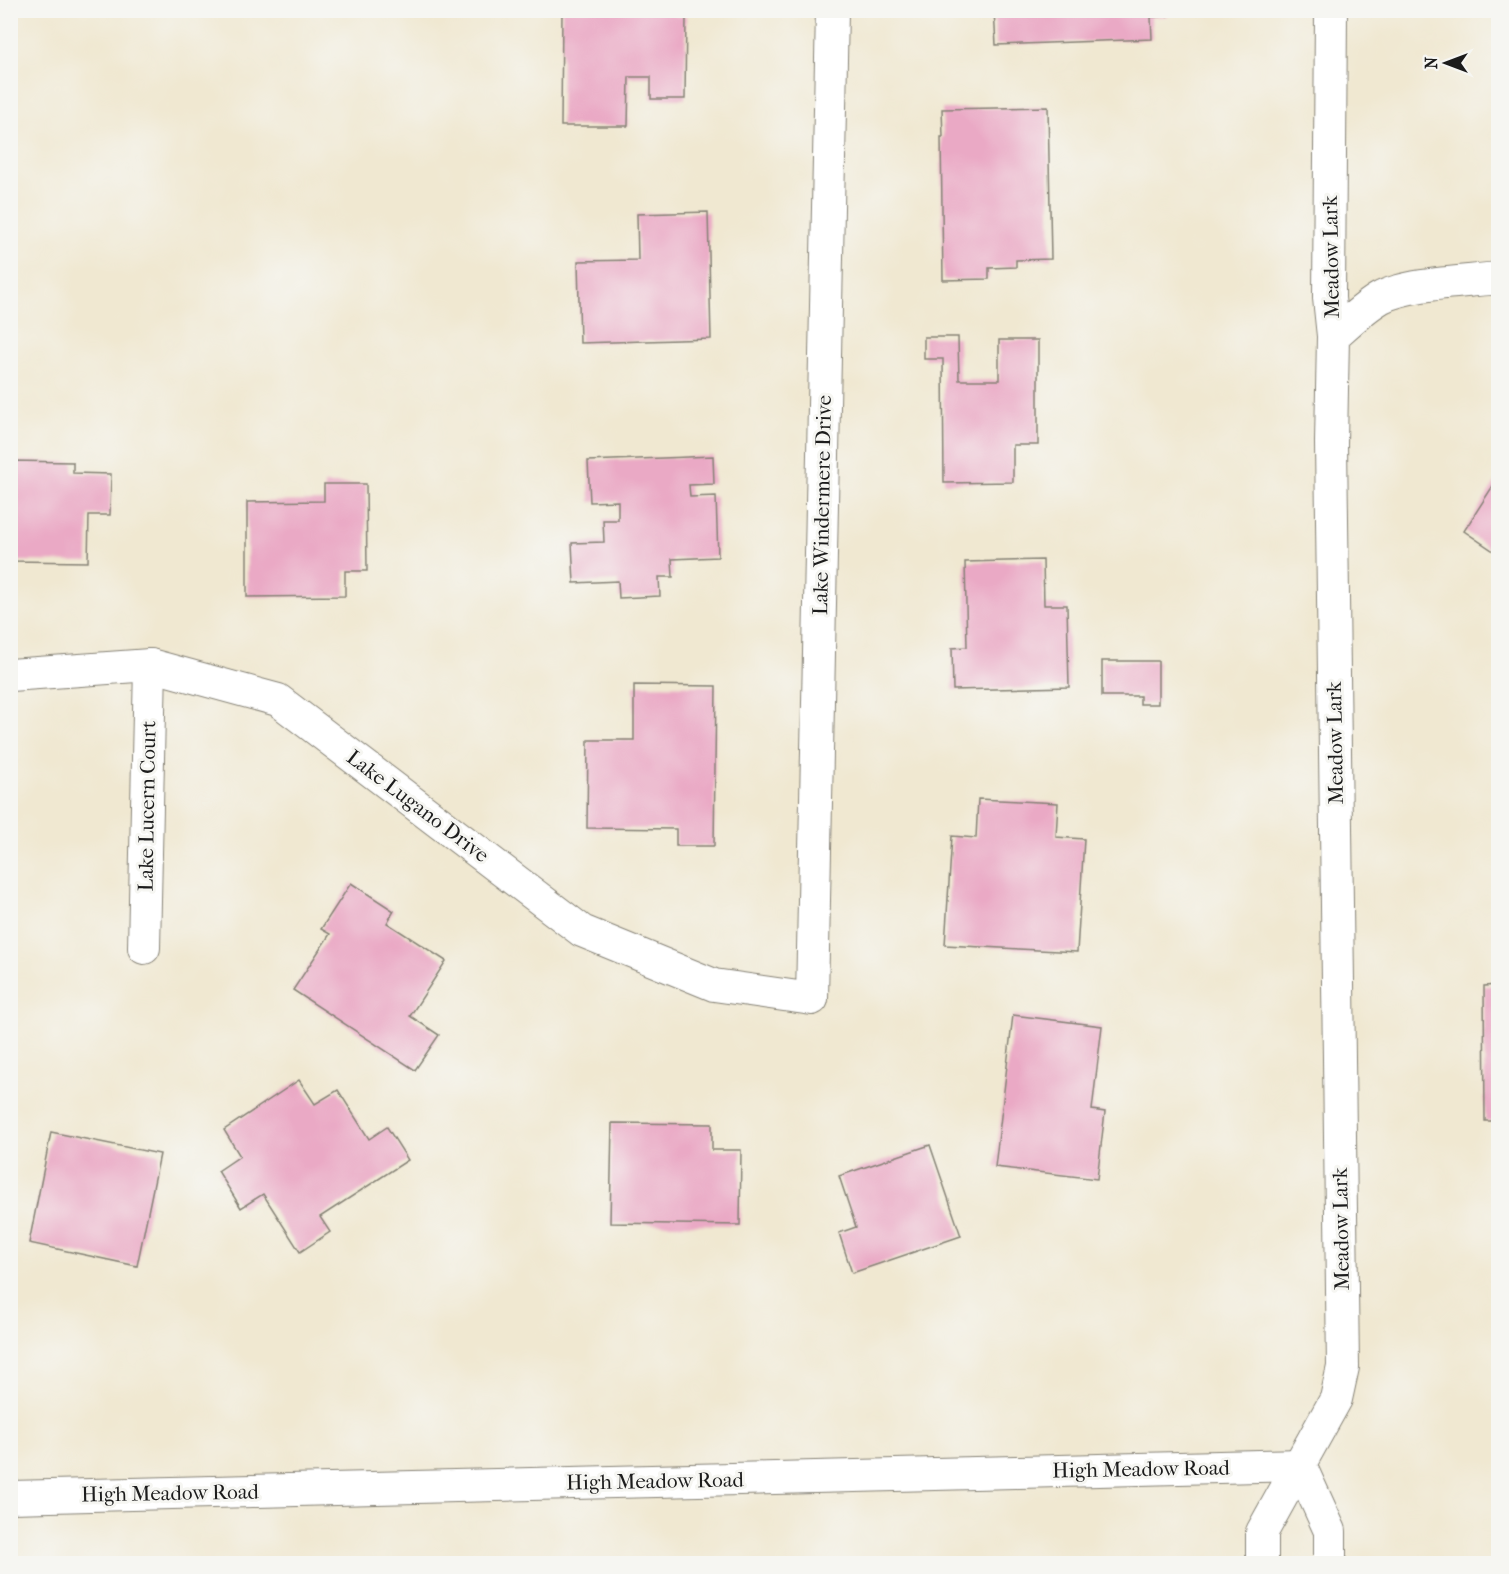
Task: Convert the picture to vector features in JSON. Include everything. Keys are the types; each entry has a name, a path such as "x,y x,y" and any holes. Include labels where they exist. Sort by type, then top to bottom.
{"street":[{"name":"Lake Windermere Drive","path":"812,999 832,10"},
{"name":"Meadow Lark","path":"1262,1563 1262,1532 1336,1399 1343,1367 1331,466 1333,336 1329,298 1331,10"},
{"path":"1333,336 1382,298 1413,288 1498,278"},
{"name":"Lake Lugano Drive","path":"10,675 150,664 278,700 582,931 714,985 812,999"},
{"name":"Lake Lucern Court","path":"144,948 150,664"},
{"path":"1300,1465 1330,1531 1330,1563"},
{"name":"High Meadow Road","path":"10,1497 1300,1465"}],"building":[{"path":"562,10 675,10 675,16 686,16 685,99 651,99 651,77 629,77 628,126 561,126"},
{"path":"994,10 1166,10 1167,16 1151,17 1152,39 996,45"},
{"path":"1048,107 1051,259 1016,260 1016,267 989,268 989,279 943,280 942,109"},
{"path":"708,212 711,339 580,343 578,261 638,260 637,214"},
{"path":"924,337 958,337 959,380 999,380 999,340 1038,340 1038,445 1013,445 1013,482 944,483 943,359 924,359"},
{"path":"713,456 714,484 689,485 690,497 716,496 718,557 672,559 673,577 659,577 660,596 619,598 618,581 574,583 572,543 604,542 603,520 618,520 618,501 590,502 588,461"},
{"path":"10,461 73,462 73,473 111,474 110,515 89,515 88,562 10,561"},
{"path":"1498,478 1498,554 1464,531"},
{"path":"324,484 366,484 367,571 345,571 345,596 247,597 247,502 324,501"},
{"path":"1043,560 1044,605 1067,605 1069,687 953,690 952,648 967,647 965,562"},
{"path":"1102,661 1158,661 1158,704 1140,704 1140,696 1102,696"},
{"path":"634,685 716,686 714,846 676,846 676,829 587,828 588,740 634,740"},
{"path":"978,799 1058,803 1056,837 1084,839 1077,952 945,945 952,836 976,838"},
{"path":"351,883 394,911 387,923 446,961 410,1016 439,1035 415,1070 293,990 330,934 321,929"},
{"path":"1498,985 1498,1121 1485,1121 1484,986"},
{"path":"1013,1015 1102,1026 1092,1110 1105,1112 1097,1179 995,1167"},
{"path":"299,1080 315,1104 338,1090 369,1139 387,1127 408,1160 320,1217 330,1232 300,1252 263,1194 241,1208 218,1171 240,1156 224,1130"},
{"path":"612,1123 712,1124 712,1150 741,1150 740,1225 610,1223"},
{"path":"51,1132 160,1154 137,1266 29,1243"},
{"path":"930,1145 961,1236 852,1273 839,1233 856,1227 839,1176"}]}
